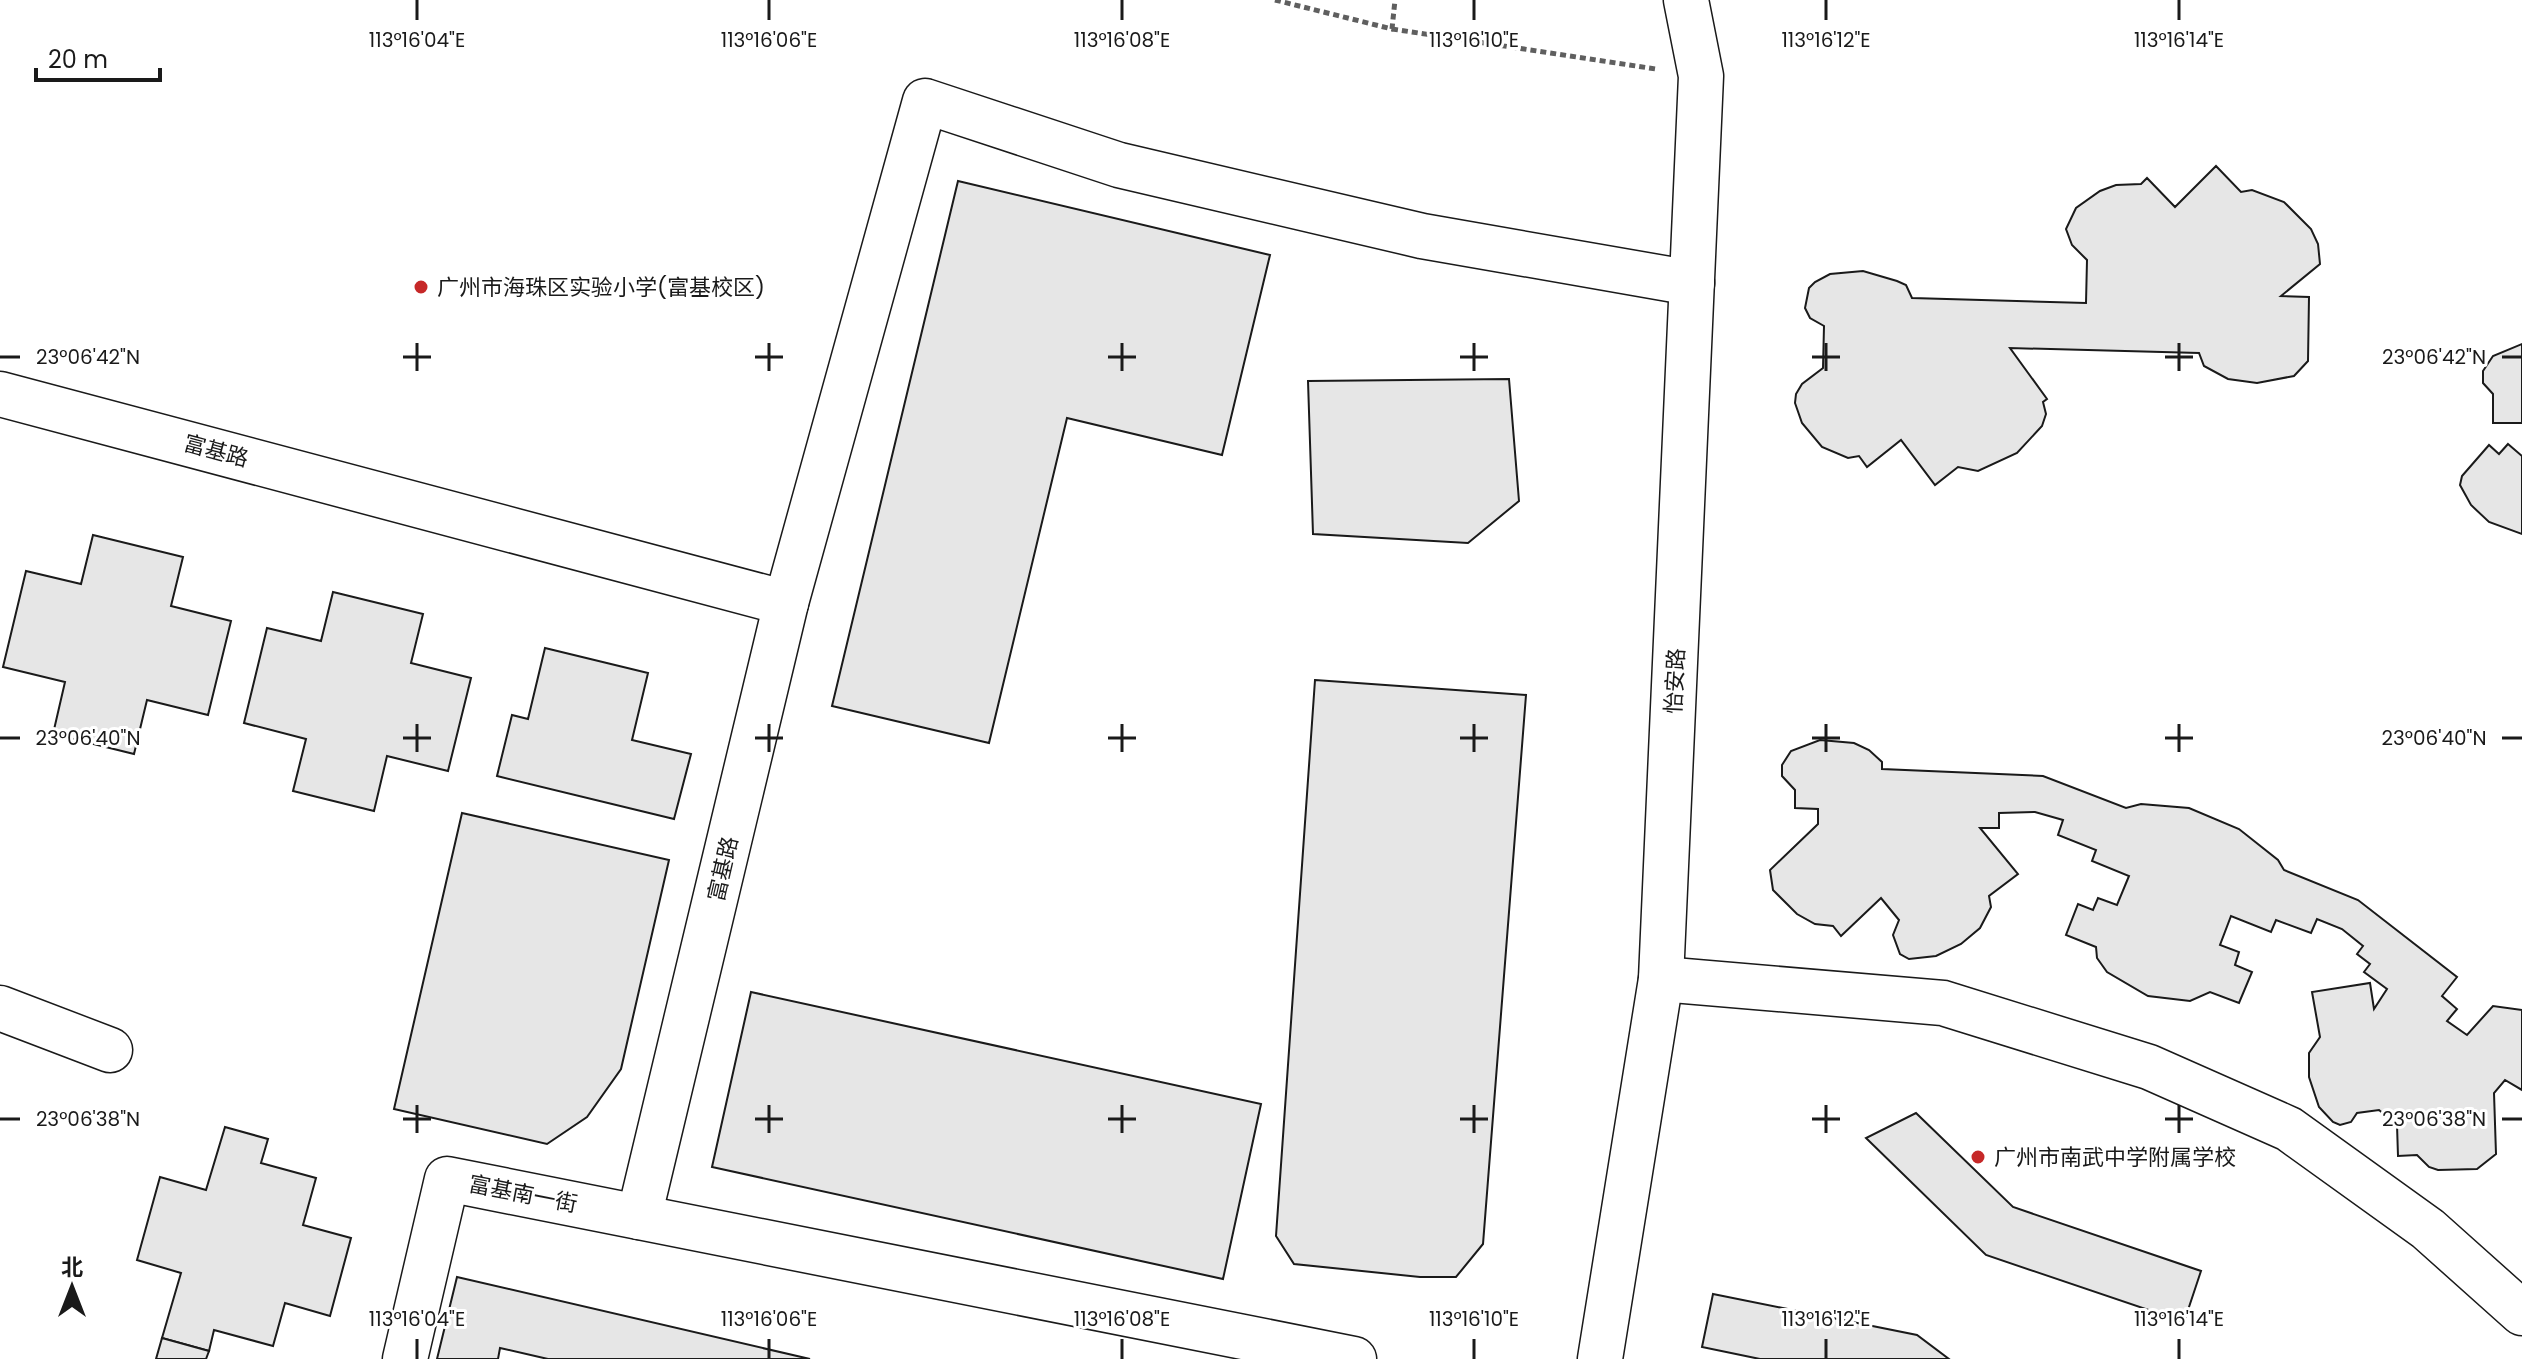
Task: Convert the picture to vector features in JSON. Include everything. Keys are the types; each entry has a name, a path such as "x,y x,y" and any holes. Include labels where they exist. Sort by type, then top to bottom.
{"street":[{"name":"怡安路","path":"1600,1359 1661,979 1701,76 1686,0"},
{"path":"786,603 925,101 1149,173 1422,236 1692,283"},
{"name":"富基路","path":"0,394 786,603 639,1217"},
{"path":"1661,979 1943,1003 2149,1067 2289,1129 2428,1229 2522,1313"},
{"path":"0,1008 110,1050"},
{"name":"富基南一街","path":"405,1359 447,1179 639,1217"},
{"path":"639,1217 1354,1359"}],"path":[{"path":"1275,0 1392,29 1701,76"},
{"path":"1392,29 1395,0"}],"building":[{"path":"2216,166 2241,192 2252,190 2284,202 2311,229 2318,244 2320,264 2281,296 2309,297 2308,361 2294,376 2257,383 2228,379 2204,366 2199,353 2010,348 2047,399 2043,402 2046,414 2042,426 2017,453 1978,471 1958,467 1935,485 1901,440 1867,467 1859,456 1848,458 1822,447 1802,423 1795,403 1796,394 1802,384 1823,368 1824,326 1810,318 1805,308 1809,288 1815,282 1830,274 1863,271 1906,285 1912,298 2086,303 2087,260 2072,245 2066,229 2076,208 2100,191 2116,185 2141,184 2147,178 2175,207"},
{"path":"958,181 1270,255 1222,455 1067,418 989,743 832,706"},
{"path":"2522,344 2522,423 2493,423 2493,394 2483,383 2483,371 2493,356"},
{"path":"1509,379 1519,501 1468,543 1313,534 1308,381"},
{"path":"2508,444 2522,456 2522,534 2489,522 2471,505 2460,485 2462,476 2489,445 2499,454"},
{"path":"93,535 183,557 171,606 231,621 208,715 147,700 134,754 53,734 65,682 3,667 26,571 81,584"},
{"path":"333,592 423,614 411,663 471,678 448,771 387,756 374,811 293,791 306,739 244,723 267,628 321,641"},
{"path":"545,648 648,673 632,740 691,754 674,819 497,776 512,715 528,719"},
{"path":"1315,680 1526,695 1483,1244 1456,1277 1420,1277 1294,1264 1276,1236"},
{"path":"1820,740 1854,743 1869,750 1882,762 1882,769 2043,776 2126,808 2141,804 2189,808 2239,829 2278,860 2284,870 2358,900 2457,977 2442,996 2457,1009 2447,1021 2467,1035 2493,1006 2522,1010 2522,1090 2505,1080 2494,1093 2496,1154 2477,1169 2438,1170 2429,1167 2417,1155 2398,1156 2397,1125 2379,1110 2357,1113 2351,1122 2340,1125 2319,1107 2309,1077 2309,1053 2320,1037 2312,992 2370,983 2374,1009 2387,989 2364,972 2370,964 2357,954 2363,946 2342,929 2317,919 2311,933 2276,920 2271,932 2231,916 2220,945 2239,952 2235,965 2252,972 2239,1003 2210,992 2190,1001 2148,996 2107,972 2097,958 2096,947 2066,935 2078,904 2093,910 2098,898 2117,905 2129,876 2092,861 2096,850 2058,835 2063,820 2035,812 1999,813 1999,828 1980,828 2018,874 1989,896 1991,907 1980,928 1961,944 1936,956 1909,959 1900,954 1893,935 1899,920 1881,898 1841,936 1833,926 1815,924 1797,914 1773,890 1770,870 1818,824 1818,809 1795,808 1795,790 1782,776 1782,765 1791,751"},
{"path":"462,813 669,860 621,1069 587,1117 547,1144 394,1109"},
{"path":"751,992 1261,1104 1223,1279 712,1167"},
{"path":"1916,1113 2013,1207 2201,1271 2184,1322 1986,1255 1866,1138"},
{"path":"225,1127 268,1139 261,1163 316,1178 303,1225 351,1238 330,1316 285,1303 273,1346 214,1330 209,1351 162,1338 181,1273 137,1260 160,1177 206,1190"},
{"path":"457,1277 810,1359 548,1359 500,1348 498,1359 437,1359"},
{"path":"1713,1294 1917,1335 1949,1359 1760,1359 1702,1347"},
{"path":"162,1338 209,1351 206,1359 156,1359"}],"place":[{"name":"广州市海珠区实验小学(富基校区)","path":"421,287"},
{"name":"广州市南武中学附属学校","path":"1978,1157"}]}
